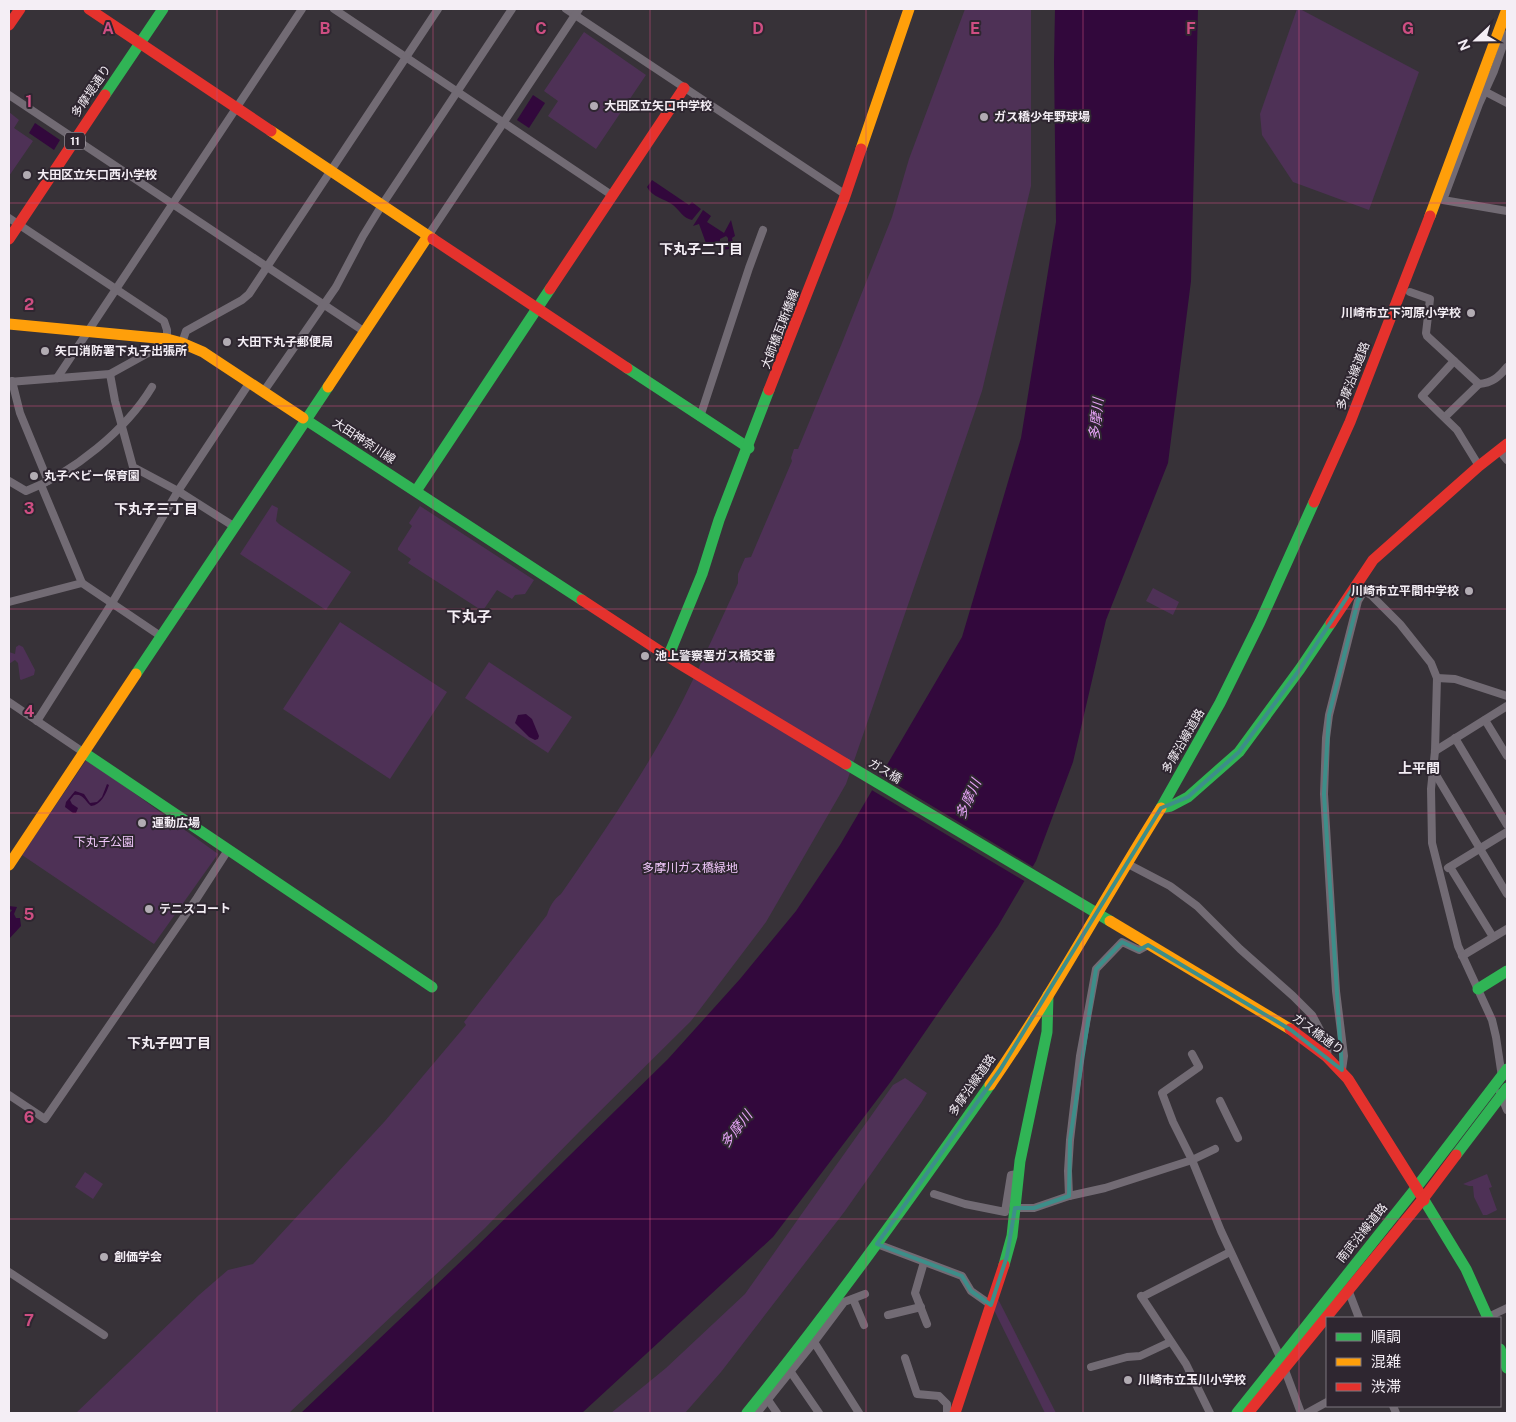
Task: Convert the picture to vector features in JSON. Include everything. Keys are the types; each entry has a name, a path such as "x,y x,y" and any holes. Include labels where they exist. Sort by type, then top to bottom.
{"street":[{"path":"9,25 20,9"},
{"path":"90,9 748,448"},
{"name":"多摩堤通り","path":"9,239 14,221 76,139 164,9"},
{"path":"57,378 302,9"},
{"path":"334,9 613,196"},
{"path":"182,343 186,331 246,297 438,9"},
{"path":"264,391 336,287 382,205 512,9"},
{"path":"566,9 577,12 684,88 846,195"},
{"name":"大師橋瓦斯橋線","path":"672,659 720,520 846,195 909,9"},
{"name":"多摩沿線道路","path":"747,1413 788,1368 840,1299 1000,1070 1048,995 1126,862 1161,808 1220,703 1260,622 1350,422 1416,252 1506,9"},
{"path":"10,859 162,637 577,12"},
{"path":"1507,34 1443,200 1507,211"},
{"path":"416,491 684,88"},
{"path":"1486,92 1507,103"},
{"path":"9,95 365,332"},
{"path":"14,221 164,322 167,330 167,339 158,348 110,374 10,382 82,583 162,637"},
{"path":"700,416 763,230"},
{"path":"1410,292 1430,299 1427,336 1479,384 1486,384 1497,378 1507,368"},
{"name":"大田神奈川線","path":"9,324 167,339 204,352 672,659"},
{"path":"1454,362 1422,396 1457,430 1479,466"},
{"path":"110,374 121,426 133,467 178,491 235,527"},
{"path":"37,721 112,603 178,491 250,382"},
{"path":"1445,418 1479,384"},
{"path":"9,481 26,491 45,483 68,469 121,426 142,404 152,387"},
{"path":"1161,808 1171,806 1188,797 1239,752 1360,588 1379,553 1503,447 1507,460"},
{"path":"9,602 82,583"},
{"path":"1360,588 1371,595 1400,624 1431,663 1437,678 1435,750 1431,789 1432,843 1458,946 1492,1020 1507,1110"},
{"path":"1342,1070 1344,1056 1336,991 1324,794 1326,738 1336,683 1360,588"},
{"name":"ガス橋","path":"672,659 1080,905"},
{"path":"1437,678 1455,679 1507,696"},
{"path":"9,702 432,986"},
{"path":"1435,750 1507,706"},
{"path":"1485,720 1507,756"},
{"path":"1455,738 1507,825"},
{"path":"1433,770 1507,894"},
{"path":"1439,873 1507,832"},
{"path":"9,1095 45,1119 228,850"},
{"path":"1126,862 1170,886 1197,906 1240,949 1293,996 1312,1015 1328,1045 1327,1056"},
{"path":"1450,867 1493,937"},
{"name":"ガス橋通り","path":"1080,905 1291,1030 1327,1056 1342,1070 1356,1088 1466,1269 1487,1317"},
{"path":"1462,956 1507,929"},
{"path":"1069,1196 1070,1140 1080,1056 1096,969 1122,942 1139,950 1148,945"},
{"path":"1478,989 1507,971"},
{"path":"955,1413 1012,1236 1018,1174 1047,1032 1048,995"},
{"path":"1192,1054 1199,1067 1162,1093 1172,1122 1192,1160 1205,1196 1230,1252 1280,1357 1301,1413"},
{"name":"南武沿線道路","path":"1236,1413 1416,1188 1503,1083"},
{"name":"南武沿線道路","path":"1328,1317 1423,1199 1503,1083"},
{"path":"1220,1101 1238,1138"},
{"path":"1015,1208 1034,1208 1069,1196 1105,1188 1192,1160 1215,1149"},
{"path":"934,1194 962,1204 1005,1212 1011,1176 1018,1174"},
{"path":"877,1244 962,1276 971,1291 991,1305"},
{"path":"1210,1413 1186,1364 1142,1296 1230,1252"},
{"path":"924,1262 915,1293 928,1324"},
{"path":"9,1272 104,1335"},
{"path":"1349,1292 1359,1317"},
{"path":"757,1413 768,1400 788,1368 814,1342 840,1299 853,1299 865,1294"},
{"path":"853,1299 864,1325"},
{"path":"888,1315 921,1307"},
{"path":"1489,1317 1507,1308"},
{"name":"南武沿線道路","path":"1248,1413 1326,1319"},
{"path":"814,1342 859,1413"},
{"path":"1091,1367 1128,1357 1140,1356 1170,1342"},
{"path":"1501,1352 1507,1368"},
{"path":"905,1358 917,1394 939,1396 947,1404 947,1413"},
{"path":"788,1368 819,1413"},
{"path":"768,1400 777,1413"},
{"path":"1307,1413 1326,1403"}],"highlighted area":[{"path":"1355,585 1364,591 1358,601 1329,715 1324,794 1342,1070 1291,1030 1148,945 1139,950 1122,942 1096,969 1070,1140 1069,1196 1034,1208 1015,1208 1007,1256 991,1305 971,1291 962,1276 877,1244 1000,1070 1161,808 1188,797 1239,752 1300,669"}],"green space":[{"name":"多摩川ガス橋緑地","path":"965,9 1031,9 1031,186 982,391 846,784 766,922 691,1021 485,1228 289,1413 76,1413 199,1295 228,1270 253,1264 385,1121 466,1025 464,1022 547,915 552,903 561,894 625,799 683,700 738,583 738,574 745,558 751,557 792,461 794,449 798,449 892,217 909,159"},
{"path":"1297,9 1419,72 1369,210 1293,182 1262,135 1260,114"},
{"path":"584,32 646,75 596,149 548,116 558,101 544,91"},
{"path":"9,112 19,120 14,128 33,141 9,176"},
{"path":"272,505 278,508 276,521 279,524 351,572 326,610 240,554"},
{"path":"420,506 534,580 525,594 515,595 512,599 497,590 484,609 481,610 408,563 411,559 398,550 398,548 412,526 409,523"},
{"path":"1153,588 1179,602 1173,615 1146,601"},
{"path":"340,622 447,692 390,779 283,709"},
{"path":"19,645 23,647 35,670 34,675 21,680 18,663 15,660 9,664 9,652 15,654 16,647"},
{"path":"489,662 572,717 548,753 465,698"},
{"name":"下丸子公園","path":"87,759 218,854 154,944 22,855"},
{"path":"905,1078 927,1093 921,1103 845,1211 721,1372 685,1413 611,1413 666,1368 745,1294 893,1085"},
{"path":"85,1172 103,1184 93,1199 75,1187"},
{"path":"1487,1174 1492,1187 1489,1188 1497,1210 1483,1215 1474,1197 1473,1186 1463,1184"},
{"path":"998,1299 1056,1413 1045,1413 994,1310"}],"water":[{"name":"多摩川","path":"1055,9 1198,9 1191,281 1168,463 1106,620 1073,762 1036,861 998,926 892,1080 773,1237 582,1413 301,1413 474,1249 668,1059 740,979 796,911 840,845 962,637 1021,438 1056,222"},
{"path":"533,95 545,103 529,128 517,120"},
{"path":"35,123 60,140 54,150 29,133"},
{"path":"652,180 689,205 692,202 701,209 692,220 686,218 673,205 649,191 647,187"},
{"path":"703,210 711,216 707,222 724,233 731,220 735,236 732,238 733,243 729,249 722,250 717,245 728,243 726,236 720,239 720,242 707,246 699,224 693,226"},
{"path":"526,714 532,719 539,736 538,739 535,740 529,737 515,723 518,715"},
{"path":"107,784 109,785 103,799 98,804 91,806 82,796 74,795 70,800 78,808 76,813 65,807 66,802 75,791 84,794 90,803 97,802 102,797"},
{"path":"9,906 17,907 14,914 16,918 20,918 21,926 9,939 9,914 12,910 9,909"}],"pier":[{"path":"879,774 1035,868 1026,882 870,789"}],"traffic: fast":[{"path":"105,95 163,9"},
{"path":"416,491 550,289"},
{"path":"627,368 749,448"},
{"path":"136,674 328,387"},
{"path":"668,657 702,574 719,520 769,390"},
{"path":"303,418 582,600"},
{"path":"1161,808 1220,703 1260,622 1314,502"},
{"path":"1161,808 1171,806 1188,797 1239,752 1331,623"},
{"path":"83,752 432,987"},
{"path":"846,764 1110,921"},
{"path":"1478,989 1507,971"},
{"path":"1004,1265 1012,1236 1020,1161 1047,1032 1048,995"},
{"path":"1237,1413 1416,1188 1507,1069"},
{"path":"747,1413 902,1210 990,1085"},
{"path":"1456,1155 1507,1088"},
{"path":"1424,1200 1466,1269 1488,1317"},
{"path":"1501,1352 1507,1368"}],"traffic: slow":[{"path":"861,149 909,9"},
{"path":"1430,216 1507,9"},
{"path":"271,131 433,239"},
{"path":"328,387 428,236"},
{"path":"9,324 167,339 182,343 203,352 303,418"},
{"path":"9,865 136,674"},
{"path":"990,1085 1056,983 1161,808"},
{"path":"1110,921 1290,1029"}],"traffic: jam":[{"path":"9,25 20,9"},
{"path":"89,9 271,131"},
{"path":"550,289 684,88"},
{"path":"9,239 105,95"},
{"path":"769,390 844,199 861,149"},
{"path":"1314,502 1350,422 1430,216"},
{"path":"433,239 627,368"},
{"path":"1331,623 1373,560 1479,466 1507,444"},
{"path":"582,600 675,661 846,764"},
{"path":"1290,1029 1326,1056 1348,1079 1424,1200"},
{"path":"1327,1317 1423,1199 1456,1155"},
{"path":"955,1413 1004,1265"},
{"path":"1248,1413 1326,1318"}],"place":[{"name":"大田区立矢口中学校","path":"594,106"},
{"name":"ガス橋少年野球場","path":"984,117"},
{"name":"大田区立矢口西小学校","path":"27,175"},
{"name":"川崎市立下河原小学校","path":"1471,313"},
{"name":"大田下丸子郵便局","path":"227,342"},
{"name":"矢口消防署下丸子出張所","path":"45,351"},
{"name":"丸子ベビー保育園","path":"34,476"},
{"name":"川崎市立平間中学校","path":"1469,591"},
{"name":"池上警察署ガス橋交番","path":"645,656"},
{"name":"運動広場","path":"142,823"},
{"name":"テニスコート","path":"149,909"},
{"name":"創価学会","path":"104,1257"},
{"name":"川崎市立玉川小学校","path":"1128,1380"}],"district":[{"name":"下丸子二丁目","path":"701,249"},
{"name":"下丸子三丁目","path":"156,509"},
{"name":"下丸子","path":"469,617"},
{"name":"上平間","path":"1419,768"},
{"name":"下丸子四丁目","path":"169,1043"}]}
